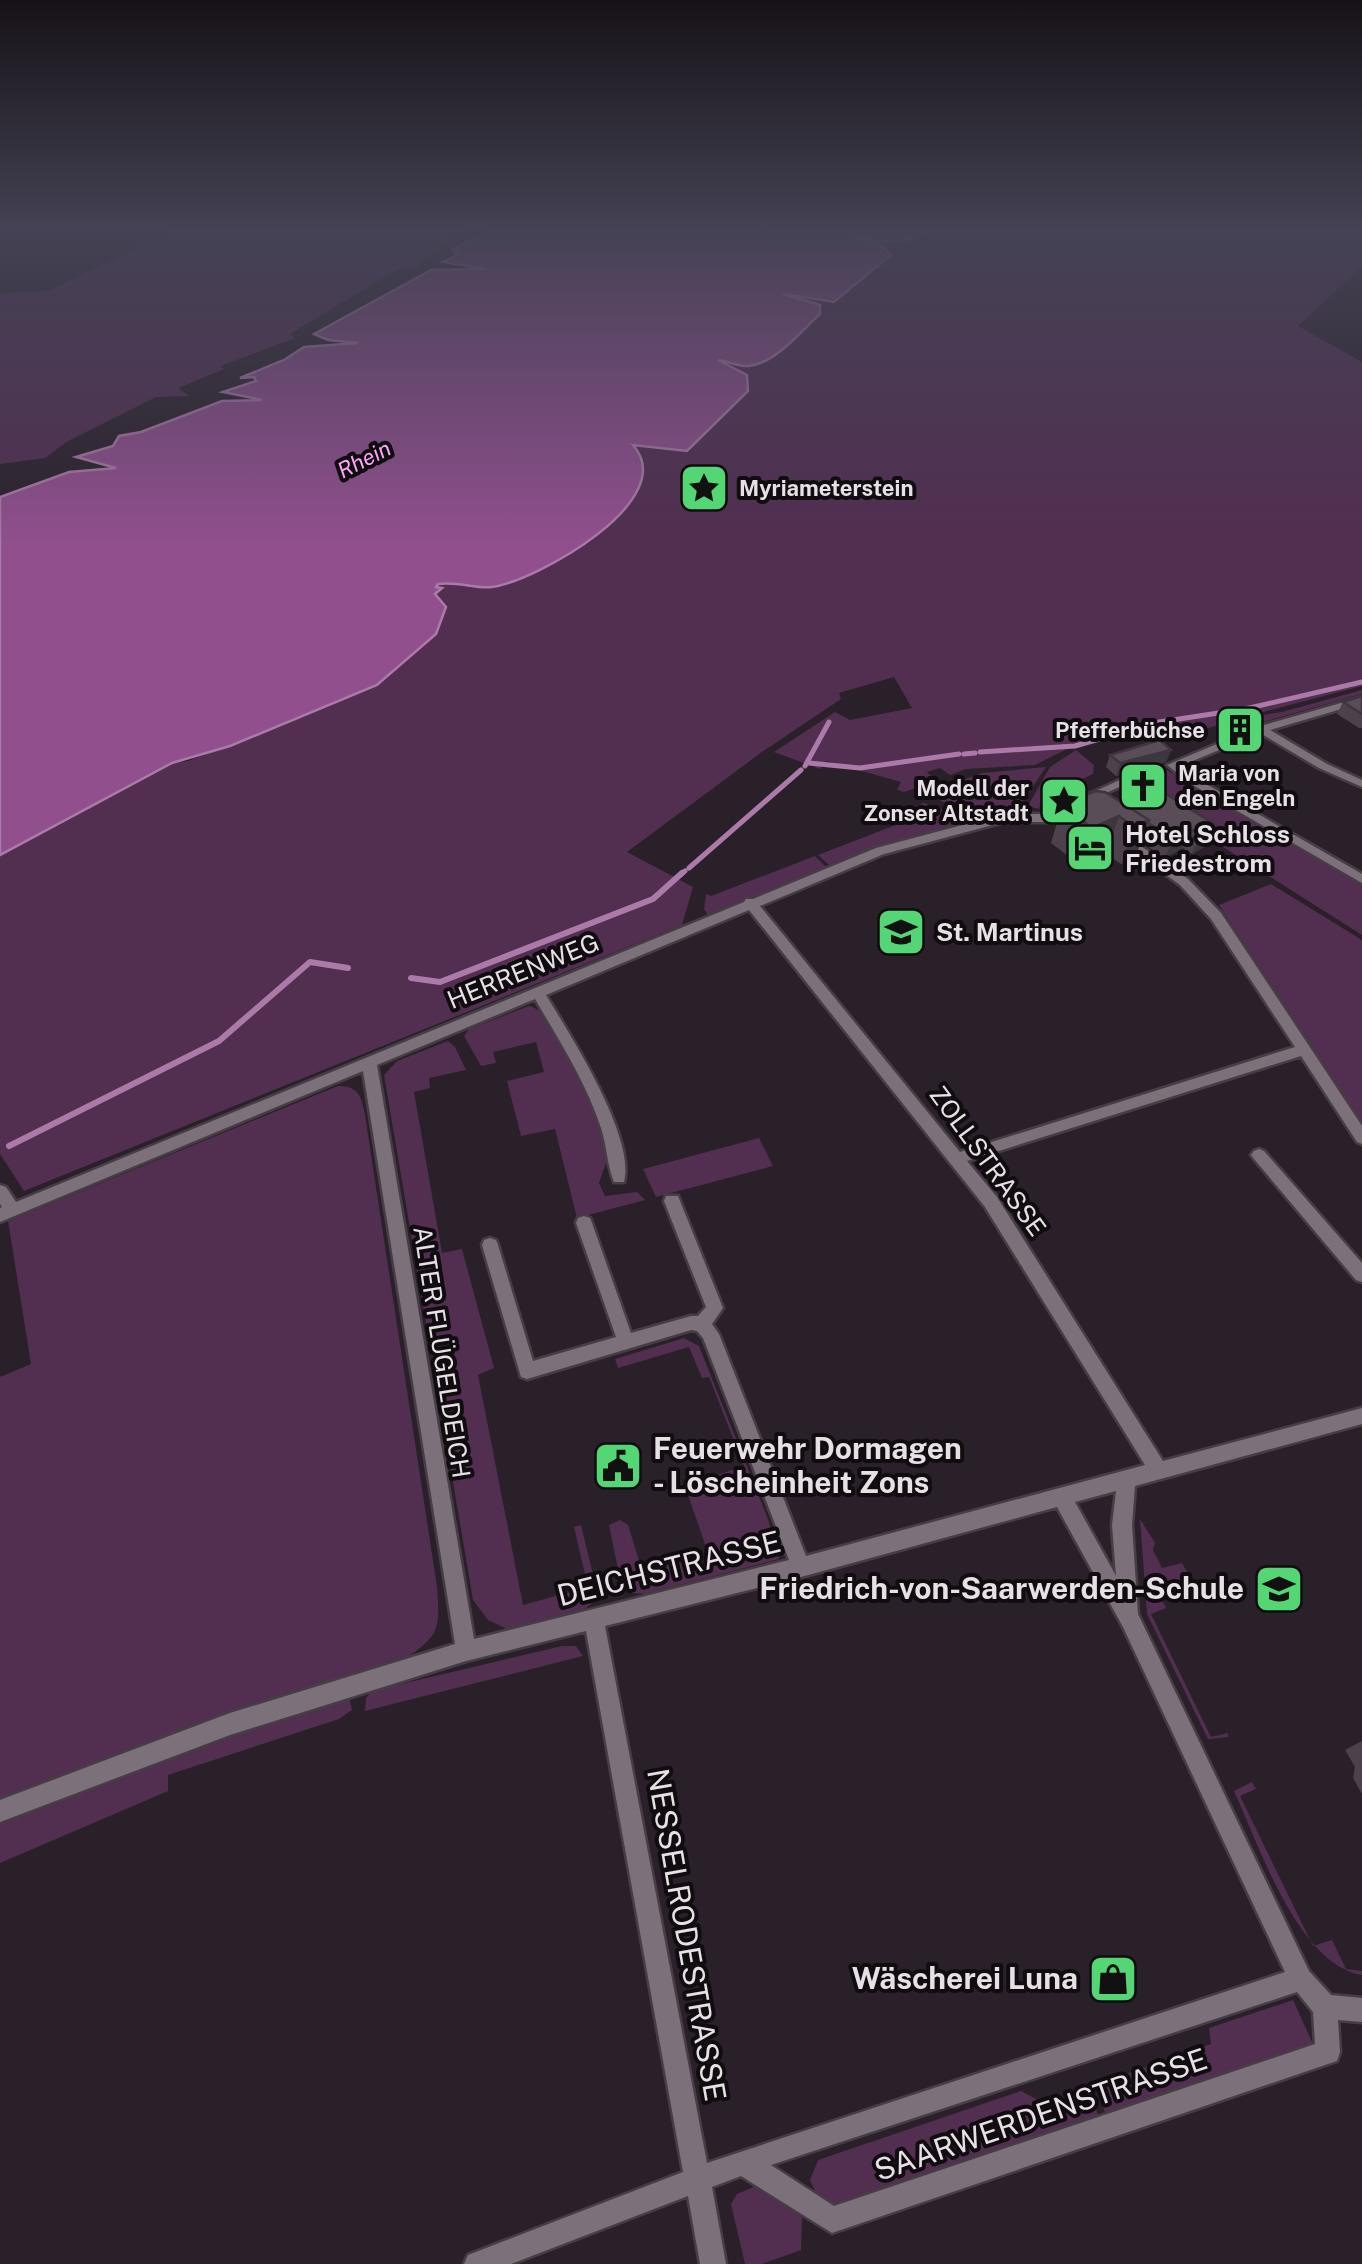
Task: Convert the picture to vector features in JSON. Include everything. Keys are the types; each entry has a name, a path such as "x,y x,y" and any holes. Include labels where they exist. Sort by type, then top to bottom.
{"street":[{"path":"1362,700 1261,729 1174,764 1195,782 1362,879"},
{"path":"1261,729 1362,784"},
{"name":"HERRENWEG","path":"6,1211 880,851 982,822 1024,816 1083,819 1079,802 1122,782"},
{"path":"1107,828 1203,900 1362,1138"},
{"name":"ZOLLSTRASSE","path":"750,902 959,1158 1016,1240 1158,1469"},
{"path":"538,992 585,1073 616,1149 618,1178"},
{"path":"959,1158 1304,1050"},
{"name":"ALTER FLÜGELDEICH","path":"369,1062 466,1651"},
{"path":"1259,1155 1362,1275"},
{"path":"0,1191 6,1211"},
{"path":"672,1201 715,1308 702,1324"},
{"path":"584,1223 626,1342"},
{"path":"490,1246 527,1371 702,1324"},
{"path":"702,1324 710,1334 801,1567"},
{"name":"DEICHSTRASSE","path":"0,1810 230,1724 466,1651 801,1567 1362,1416"},
{"path":"1126,1479 1122,1525 1130,1620"},
{"path":"1062,1498 1130,1620 1301,1979 1325,2008 1362,2010"},
{"name":"NESSELRODESTRASSE","path":"594,1619 713,2264"},
{"name":"SAARWERDENSTRASSE","path":"477,2264 744,2162 1301,1979"},
{"name":"SAARWERDENSTRASSE","path":"744,2162 832,2220 1328,2052 1325,2008"}],"shaded area":[{"path":"0,335 291,335 295,338 221,366 224,369 178,388 189,396 156,397 68,441 45,458 0,464"},
{"path":"795,335 1313,335 1362,362 1362,686 1241,718 1282,712 1362,690 1362,694 1242,728 1226,723 1168,739 1149,729 1071,747 1035,765 966,769 950,775 940,768 927,772 936,781 904,792 897,790 901,782 826,761 820,769 774,752 835,712 850,720 912,708 894,677 839,693 841,699 627,852 693,887 682,925 24,1191 0,1154 0,855 171,763 188,761 267,731 433,594 437,584 458,581 489,588 540,571 585,544 632,445 687,451 717,417 725,364 716,360 747,366 758,364"},
{"path":"1076,750 1094,765 1093,774 1042,798 1039,809 1028,806 1050,767"},
{"path":"1046,767 1017,810 977,811 940,801 948,795 955,800 973,793 960,781 982,773"},
{"path":"1167,770 1362,884 1362,935 1139,794 1147,777"},
{"path":"924,803 969,820 829,865 818,855 919,816 910,808"},
{"path":"815,856 826,867 708,915 704,909 706,894 711,896"},
{"path":"1271,884 1362,940 1362,1123 1219,905"},
{"path":"529,1006 541,1012 565,1046 611,1149 599,1183 605,1196 637,1192 645,1200 577,1218 555,1129 521,1136 507,1081 544,1072 536,1042 493,1052 496,1063 481,1066 464,1036 469,1029"},
{"path":"448,1041 466,1070 429,1078 430,1088 414,1092 442,1253 462,1249 494,1368 478,1375 523,1605 588,1587 574,1527 581,1525 596,1587 591,1604 585,1609 507,1629 488,1620 473,1600 384,1075 397,1061"},
{"path":"338,1086 358,1093 365,1115 437,1587 434,1632 400,1662 140,1746 0,1801 0,1377 31,1364 8,1221"},
{"path":"759,1138 773,1166 656,1197 643,1169"},
{"path":"684,1338 699,1346 768,1519 779,1559 645,1594 633,1593 621,1584 609,1525 620,1520 628,1525 642,1570 664,1562 672,1566 708,1553 685,1486 744,1466 709,1377 702,1378 689,1347 618,1368 615,1359"},
{"path":"1140,1519 1155,1543 1153,1550 1162,1568 1182,1563 1191,1579 1157,1590 1166,1608 1151,1614 1211,1737 1228,1733 1228,1737 1208,1739 1147,1614"},
{"path":"562,1646 576,1646 583,1656 365,1711 366,1698 372,1691"},
{"path":"350,1700 352,1710 339,1719 168,1775 168,1791 0,1863 0,1823 146,1765"},
{"path":"1252,1782 1256,1789 1240,1796 1309,1938 1283,1900 1234,1791"},
{"path":"1332,1940 1346,1969 1315,1945"},
{"path":"1293,2000 1313,2044 1106,2115 1096,2089 1107,2081 1211,2044 1209,2028"},
{"path":"1090,2090 1099,2118 837,2208 820,2201 810,2180 818,2160 1021,2091 1047,2105"},
{"path":"756,2186 802,2217 801,2250 762,2264 745,2264 731,2204 737,2194"}],"water":[{"name":"Rhein","path":"316,335 798,335 759,364 745,366 718,360 747,375 748,391 687,451 633,445 643,467 638,490 622,513 569,554 492,587 438,584 436,587 442,588 435,594 446,607 436,634 377,685 230,746 172,763 0,855 0,497 69,472 116,468 76,457 113,446 119,436 141,432 222,401 262,400 223,392 256,381 254,377 240,378 304,347 358,343"}],"building":[{"path":"1362,696 1362,714 1343,702"},
{"path":"1160,740 1171,750 1120,763 1110,755"},
{"path":"1154,767 1164,774 1142,782 1132,774"},
{"path":"1152,785 1217,826 1200,835 1191,829 1173,838 1119,801"},
{"path":"1095,791 1105,792 1149,820 1134,827 1119,816 1092,828 1062,805"}],"waterway":[{"path":"980,752 1075,746 1159,722 1245,709 1362,682"},
{"path":"805,766 829,722"},
{"path":"964,754 975,753"},
{"path":"809,763 860,768 959,754"},
{"path":"689,868 801,770"},
{"path":"679,876 685,871"},
{"path":"411,978 440,982 653,899 682,873"},
{"path":"9,1146 219,1041 310,962 348,968"}],"place":[{"name":"Myriameterstein","path":"704,488"},
{"name":"Pfefferbüchse","path":"1240,730"},
{"name":"Maria von den Engeln","path":"1143,786"},
{"name":"Modell der Zonser Altstadt","path":"1064,801"},
{"name":"Hotel Schloss Friedestrom","path":"1090,848"},
{"name":"St. Martinus","path":"901,932"},
{"name":"Feuerwehr Dormagen - Löscheinheit Zons","path":"618,1466"},
{"name":"Friedrich-von-Saarwerden-Schule","path":"1279,1589"},
{"name":"Wäscherei Luna","path":"1113,1979"}]}
